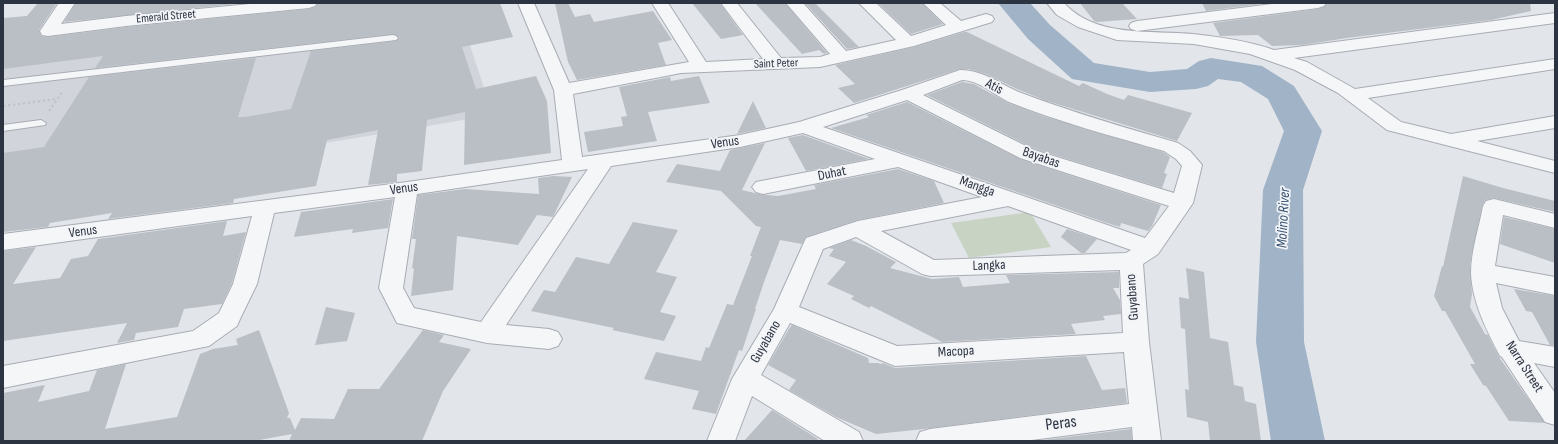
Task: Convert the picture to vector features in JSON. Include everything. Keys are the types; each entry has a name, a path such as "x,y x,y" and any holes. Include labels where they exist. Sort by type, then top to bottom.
{"street":[{"name":"Emerald Street","path":"67,3 48,31 126,21 286,4 309,3"},
{"path":"126,21 138,3"},
{"path":"526,3 563,90 573,164"},
{"path":"660,3 700,66"},
{"path":"729,3 776,64"},
{"path":"794,3 842,57"},
{"path":"867,3 908,42"},
{"path":"931,3 959,28"},
{"path":"1055,3 1063,12 1084,24 1117,35 1188,39 1254,49 1301,66 1351,94 1394,126 1555,167"},
{"path":"1103,30 1318,3"},
{"path":"1273,56 1553,9"},
{"name":"Saint Peter","path":"563,90 681,68 820,62 908,42 986,19"},
{"path":"1172,22 1175,31 1188,39"},
{"path":"1351,94 1555,64"},
{"name":"Atis","path":"804,127 908,94 960,75 969,75 976,77 1014,97 1066,116 1171,147 1183,155 1192,165 1182,203"},
{"name":"Bayabas","path":"908,94 1027,154 1182,203"},
{"path":"1449,140 1555,122"},
{"name":"Venus","path":"3,242 407,189 740,141 804,127"},
{"name":"Mangga","path":"804,127 1008,199 1140,254"},
{"path":"487,333 605,160"},
{"name":"Duhat","path":"763,187 901,160"},
{"path":"407,189 391,288 406,316 487,333 549,338"},
{"path":"858,228 1008,199"},
{"path":"1140,254 1182,203"},
{"name":"Narra Street","path":"1555,221 1494,206 1483,272 1488,301 1509,349 1555,414"},
{"path":"3,377 200,339 228,319 245,284 265,208"},
{"name":"Guyabano","path":"721,441 745,379 785,311 814,244 858,228"},
{"name":"Langka","path":"858,228 930,268 1140,254"},
{"name":"Guyabano","path":"1140,254 1136,342 1147,441"},
{"path":"1483,272 1555,286"},
{"name":"Macopa","path":"785,311 895,356 1136,342"},
{"path":"1509,349 1555,357"},
{"path":"745,379 850,441"},
{"name":"Peras","path":"930,441 1144,414"}],"lane":[{"path":"3,83 393,38"},
{"path":"3,128 41,123"}],"path":[{"path":"41,123 74,75"},
{"path":"3,106 57,99"}],"shaded area":[{"path":"456,3 493,115 3,197 3,54"}],"green space":[{"path":"1030,212 1051,247 969,258 951,223"}],"building":[{"path":"38,3 57,3 39,30 41,36 48,37 126,27 309,9 315,7 318,3 500,3 513,37 462,47 476,89 536,76 547,101 551,153 464,165 465,112 427,120 422,171 397,174 397,182 368,185 378,130 327,140 316,186 234,199 233,203 108,219 112,213 50,223 48,227 3,232 3,153 44,147 89,77 256,58 238,117 245,117 291,109 311,51 396,41 400,38 393,34 95,68 103,56 3,69 3,18 27,16"},
{"path":"76,3 244,3 64,22"},
{"path":"555,3 568,3 575,17 590,14 594,22 653,11 672,40 658,43 666,65 577,80 568,62"},
{"path":"692,3 720,3 743,35 721,39"},
{"path":"755,3 785,3 827,53 824,54 819,50 802,54"},
{"path":"805,3 815,3 859,47 847,49"},
{"path":"878,3 922,3 943,24 911,34"},
{"path":"1080,3 1122,3 1137,19 1097,22 1094,21"},
{"path":"1202,3 1268,3 1206,11"},
{"path":"1327,3 1530,3 1531,11 1491,20 1302,45 1272,46 1258,35 1220,36 1213,23 1318,9 1324,7"},
{"path":"967,32 1079,86 1083,83 1124,100 1128,95 1192,113 1177,141 1044,100 986,74 969,69 960,69 854,103 838,88 855,84 835,65 914,47"},
{"path":"699,76 710,103 648,112 657,141 588,152 584,132 623,126 621,117 627,116 619,87 670,77 671,81"},
{"path":"962,82 974,84 1008,103 1046,117 1163,152 1170,157 1164,173 1167,174 1162,188 1035,149 927,95"},
{"path":"753,101 766,128 737,134"},
{"path":"907,102 1020,159 1161,205 1152,226 1148,231 1121,223 1120,227 1110,224 831,128 869,117 866,115"},
{"path":"803,135 869,159 806,171 788,138"},
{"path":"765,143 742,190 763,195 778,196 816,189 814,185 898,169 934,181 944,203 858,220 806,237 802,244 780,240 764,282 742,351 739,350 716,414 692,409 699,391 644,379 656,352 701,361 706,347 709,348 727,304 733,305 752,256 750,256 761,227 756,226 721,191 666,182 677,164 720,171 730,150"},
{"path":"553,176 572,177 553,217 537,215 518,245 457,236 453,290 411,296 414,268 412,269 416,239 412,239 418,195 465,189 539,194 538,178"},
{"path":"1463,176 1555,201 1555,212 1494,198 1485,200 1482,206 1470,265 1472,294 1470,307 1485,334 1488,335 1499,357 1545,423 1509,421 1470,364 1475,364 1445,311 1442,311 1434,296 1442,266 1443,267"},
{"path":"393,199 388,228 352,233 353,229 294,237 301,212"},
{"path":"1504,217 1555,229 1555,263 1500,244"},
{"path":"227,221 223,236 246,232 232,283 222,304 184,309 178,327 136,333 134,340 117,343 127,323 3,341 3,251 36,247 13,284 60,278 71,259 88,256 98,239"},
{"path":"633,222 678,230 656,272 677,277 660,312 676,316 664,341 612,330 614,328 531,311 544,290 555,292 576,257 609,264"},
{"path":"1067,229 1097,239 1085,253 1081,253 1061,237"},
{"path":"851,240 896,262 890,268 932,279 959,277 963,287 1010,283 1006,275 1119,272 1119,288 1113,288 1120,300 1121,314 1103,316 1105,320 1071,324 1076,334 942,342 871,306 869,308 851,299 854,296 827,284 846,262 829,256 834,249 829,248"},
{"path":"1186,268 1204,272 1210,338 1228,342 1234,385 1243,387 1245,401 1256,404 1261,441 1210,441 1208,422 1187,417 1185,389 1189,390 1185,329 1181,328 1179,297 1189,299"},
{"path":"1514,289 1555,296 1555,345 1550,345 1532,312 1526,311"},
{"path":"326,307 355,313 347,341 315,345"},
{"path":"792,325 868,358 869,363 883,363 895,368 1086,356 1102,390 1125,388 1127,403 876,434 836,417 789,390 796,380 768,365"},
{"path":"259,330 289,413 287,418 290,418 295,430 301,418 334,419 348,389 379,389 423,330 444,335 439,342 471,349 443,391 422,441 289,441 292,434 254,441 3,441 3,393 45,385 38,402 89,391 97,370 126,364 105,429 177,417 200,354 213,349 238,345 236,339"},
{"path":"772,410 818,439 816,441 744,441"},
{"path":"1131,429 1132,441 1036,441"}],"waterway":[{"name":"Molino River","path":"1013,3 1039,32 1084,72 1150,82 1196,79 1211,68 1250,73 1282,93 1303,131 1283,190 1280,342 1298,441"}]}
